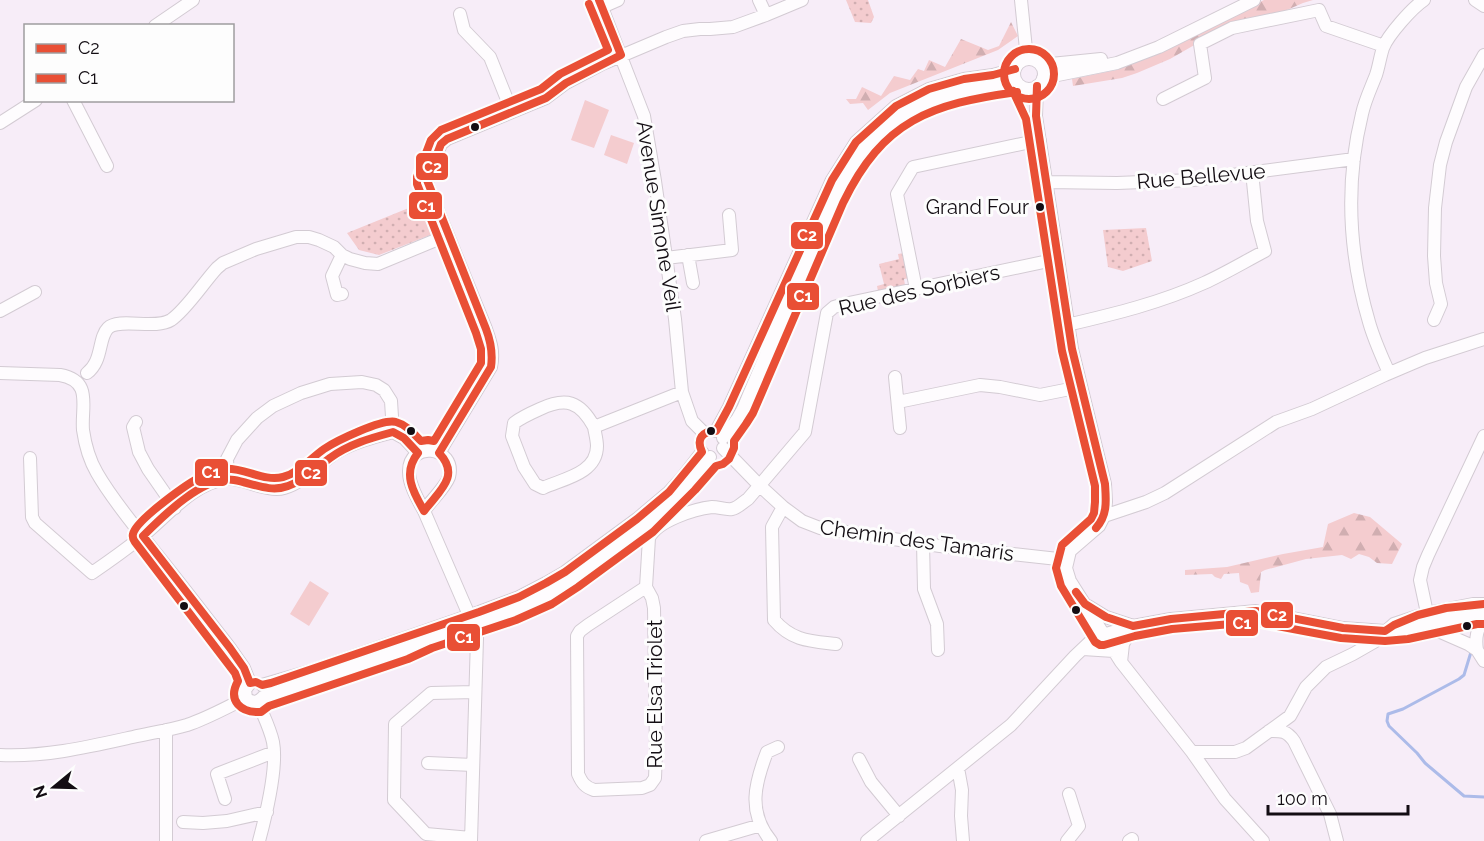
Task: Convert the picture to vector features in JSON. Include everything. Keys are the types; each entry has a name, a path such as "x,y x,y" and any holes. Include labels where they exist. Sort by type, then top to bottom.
{"street":[{"path":"158,24 193,0"},
{"path":"600,3 618,0"},
{"path":"759,0 766,15"},
{"path":"439,453 491,366 493,357 491,342 427,180 441,144 447,139 546,98 566,83 621,55 683,31 733,27 802,0"},
{"path":"1021,0 1027,59"},
{"path":"1041,65 1100,60 1159,42 1239,0"},
{"path":"717,438 701,436 698,444 706,454 718,455 717,438 733,397 832,180 856,142 896,106 929,89 964,79 993,75 1018,79 1031,88 1040,82 1117,63 1159,47 1254,0"},
{"path":"1389,373 1369,325 1358,280 1351,206 1354,159 1362,111 1384,46 1406,17 1424,0"},
{"path":"1475,0 1484,6"},
{"name":"Avenue Simone Veil","path":"600,3 644,116 656,181 675,319 682,392 692,421 717,438"},
{"path":"1163,99 1206,84 1200,44 1232,28 1319,10 1326,26 1384,46"},
{"path":"460,14 464,30 490,57 512,112"},
{"path":"1434,320 1442,304 1436,283 1434,256 1435,208 1440,165 1466,87 1484,55"},
{"path":"1036,116 1018,79 1019,62 1027,59 1033,59 1043,69 1036,116 1068,325 1080,387 1105,484 1106,502 1104,516 1099,526 1070,551 1066,568 1070,581 1121,662 1192,752 1225,799 1263,841"},
{"path":"0,123 33,102"},
{"path":"74,102 108,166"},
{"path":"916,289 897,195 913,167 1040,140"},
{"name":"Rue Bellevue","path":"1046,182 1128,183 1193,180 1354,159"},
{"path":"1068,325 1153,303 1203,283 1265,251 1257,221 1252,172"},
{"path":"666,258 732,250 729,214"},
{"path":"69,377 83,372 87,373 95,365 105,332 109,327 116,324 159,324 170,320 182,311 205,281 223,263 279,242 296,237 309,237 334,247 350,259 378,264 448,235"},
{"path":"342,255 332,276 337,295 342,294"},
{"path":"688,255 693,283"},
{"name":"Rue des Sorbiers","path":"759,485 805,432 827,314 834,307 1058,259"},
{"path":"0,311 34,292"},
{"path":"1104,516 1165,493 1276,422 1312,409 1425,358 1484,339"},
{"path":"0,373 60,375 69,377 82,389 84,396 83,431 89,456 96,472 116,503 244,668 270,732 274,752 267,812 259,841"},
{"path":"82,389 88,378 87,373"},
{"path":"895,377 900,428"},
{"path":"228,478 227,459 237,440 257,418 273,406 301,393 330,384 362,382 376,385 384,390 391,401 393,432"},
{"path":"898,402 980,385 1040,395 1080,387"},
{"path":"594,427 682,392"},
{"path":"555,402 576,405 587,415 594,427 597,448 590,465 582,472 543,488 535,484 524,468 512,436 514,423 520,418 555,402"},
{"path":"136,422 133,427 140,452 148,469 176,508"},
{"path":"30,458 32,517 35,523 92,573 143,536 197,489 214,482 228,478 282,489 294,484 338,452 354,444 393,432 404,438 418,453"},
{"path":"1481,656 1468,644 1436,630 1429,618 1420,580 1423,567 1446,515 1484,436"},
{"name":"Chemin des Tamaris","path":"717,438 759,485 783,507 802,521 820,528 994,553 1067,560"},
{"path":"424,511 447,482 450,469 444,457 429,450 418,453 413,458 409,470 412,484 477,638 471,839 426,834 393,800 395,724 431,693 475,692"},
{"path":"0,755 23,756 75,750 184,726 256,693 373,660 405,649 471,620 513,610 532,602 572,579 646,525 688,483 706,454"},
{"path":"412,484 424,490 439,492"},
{"name":"Rue Elsa Triolet","path":"646,587 588,625 577,636 578,774 586,788 594,790 642,788 650,785 655,778 654,608 646,587 651,533 672,519 695,511 714,507 731,510 748,499 759,485"},
{"path":"783,507 772,527 774,620 780,627 803,640 836,644"},
{"path":"923,543 924,589 937,624 938,650"},
{"path":"1085,604 1106,617 1133,626"},
{"path":"867,841 1011,725 1083,649 1103,634 1171,620 1256,611 1343,628 1385,631 1406,629 1429,618 1473,604 1484,604"},
{"path":"1429,618 1484,613"},
{"path":"1481,656 1475,638 1484,618"},
{"path":"1121,662 1123,644 1133,626"},
{"path":"1192,752 1235,752 1246,748 1290,716 1306,687 1326,667 1374,642 1385,631"},
{"path":"1083,649 1114,651"},
{"path":"166,730 166,841"},
{"path":"1269,731 1284,732 1294,741 1330,814 1337,841"},
{"path":"771,841 760,825 755,791 766,752 778,747"},
{"path":"225,799 217,774 274,752"},
{"path":"1209,778 1214,752"},
{"path":"860,759 871,782 899,816"},
{"path":"428,763 473,765"},
{"path":"958,768 962,790 963,841"},
{"path":"1067,841 1079,826 1069,794"},
{"path":"183,822 227,821 267,812"},
{"path":"706,841 760,825"}],"green space":[{"path":"846,0 868,0 874,17 871,23 855,22"},
{"path":"1264,0 1313,0 1280,13 1231,24 1170,59 1137,73 1122,78 1073,86 1072,79 1116,70 1154,55"},
{"path":"1011,22 1018,36 998,50 890,93 868,110 863,103 850,104 846,99 856,99 862,87 881,96 894,76 910,80 918,69 924,71 929,60 945,67 961,39 988,50 999,46"},
{"path":"585,100 609,110 594,148 571,140"},
{"path":"611,135 634,143 627,164 604,155"},
{"path":"421,203 438,232 379,255 359,250 347,233"},
{"path":"1146,228 1152,261 1123,271 1108,267 1103,230"},
{"path":"904,253 910,278 904,279 905,285 878,291 877,286 884,284 879,264 899,259 898,254"},
{"path":"1354,513 1370,517 1402,544 1392,564 1377,563 1359,554 1351,559 1342,555 1306,559 1261,572 1259,592 1251,593 1248,585 1240,582 1239,573 1224,574 1221,579 1212,574 1185,575 1185,570 1227,567 1323,547 1328,524"},
{"path":"310,581 329,593 309,626 290,614"}],"waterway":[{"path":"1471,652 1464,675 1403,709 1388,714 1387,721 1389,726 1425,763 1464,796 1484,797"}],"transit line":[{"name":"C2","path":"599,0 621,55 566,83 546,98 447,139 441,144 427,180 486,329 492,357 491,367 439,453 445,461 448,476 441,490 424,511 413,490 410,475 413,460 418,453 404,438 393,432 352,445 330,458 305,478 281,488 268,488 234,480 222,480 210,484 185,499 143,536 230,648 244,668 250,683 256,682 262,685 271,683 519,597 565,572 637,519 669,492 702,452 700,440 704,434 716,431 832,180 856,142 896,106 929,89 964,79 1015,69"},
{"name":"C1","path":"589,4 608,50 560,74 541,89 441,130 431,140 417,177 417,184 481,349 481,363 434,441 421,441 404,425 396,422 381,423 338,441 305,465 283,477 268,478 231,469 214,471 175,493 143,520 133,534 135,542 235,673 238,681 234,694 235,700 242,708 261,712 269,706 516,620 552,604 653,532 716,466 729,459 734,448 734,441 753,413 843,203 858,175 875,152 913,121 935,111 959,103 1017,92"},
{"name":"C1","path":"1024,49 1034,49 1047,56 1054,69 1054,74 1054,79 1047,92 1034,99 1024,99 1015,95 1008,88 1004,79 1004,69 1008,60 1015,53 1024,49"},
{"name":"C2","path":"1037,86 1036,116 1072,349 1105,484 1106,502 1103,518 1096,528"},
{"name":"C1","path":"1013,91 1026,119 1062,351 1095,486 1094,513 1091,519 1062,545 1056,568 1061,586 1095,642 1104,645 1172,629 1255,622 1341,638 1385,641 1408,639 1484,624"},
{"name":"C2","path":"1076,592 1085,604 1106,617 1133,626 1171,619 1256,611 1343,628 1385,631 1418,615 1446,608 1484,604"}],"place":[{"name":"Grand Four","path":"1040,207"}]}
